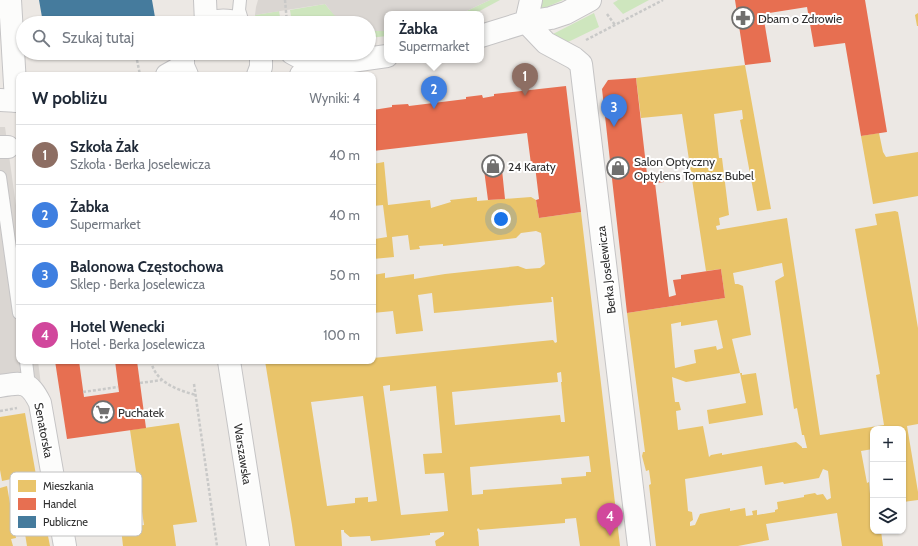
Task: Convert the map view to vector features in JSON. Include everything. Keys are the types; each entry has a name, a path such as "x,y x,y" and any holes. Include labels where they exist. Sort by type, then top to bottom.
{"street":[{"path":"10,0 12,101"},
{"path":"205,0 206,16"},
{"path":"526,22 531,0"},
{"path":"484,35 526,22 598,7"},
{"name":"Berka Joselewicza","path":"526,22 546,43 574,58 581,64 639,546"},
{"path":"259,72 261,60"},
{"path":"299,60 309,70 365,60"},
{"name":"Warszawska","path":"228,364 258,546"},
{"path":"0,386 16,383 29,386"},
{"name":"Senatorska","path":"29,386 40,403 52,472"},
{"name":"Senatorska","path":"63,536 65,546"}],"lane":[{"path":"240,0 239,10 241,16"},
{"path":"0,176 16,291"},
{"path":"26,364 29,386"}],"path":[{"path":"285,0 286,16"},
{"path":"582,42 663,0"},
{"path":"598,7 615,25"},
{"path":"137,60 139,72"},
{"path":"152,364 158,376 163,380 180,391 196,395"},
{"path":"140,383 163,380"},
{"path":"194,384 217,546"},
{"path":"83,392 118,387"}],"green space":[{"path":"490,0 500,0 480,11 466,11"},
{"path":"542,0 563,0 540,10 537,7"},
{"path":"618,0 649,0 623,14 613,3"},
{"path":"325,4 338,16 291,16 290,10"},
{"path":"279,11 280,16 255,16"},
{"path":"594,13 599,27 564,44 551,35"},
{"path":"376,30 384,31 384,36 376,37"}],"shaded area":[{"path":"258,0 490,0 466,11 384,11 384,31 376,31 376,16 336,16 325,4 255,15"},
{"path":"0,127 5,127 16,206 16,364 38,364 41,385 35,377 27,371 0,375"}],"building: Mieszkania":[{"path":"918,13 918,26 917,26 915,15"},
{"path":"745,65 771,209 757,211 740,120 743,119 742,110 714,114 719,158 722,158 729,215 719,218 720,225 716,226 717,230 787,218 820,435 870,427 870,450 861,451 867,483 869,482 870,534 881,534 883,546 842,546 837,513 766,524 769,540 738,546 656,546 649,485 651,484 649,470 646,471 642,456 643,452 645,452 627,313 725,298 721,269 706,271 682,114 641,118 636,78","holes":["782,263 784,276 775,281 794,409 797,408 802,435 804,435 807,448 802,448 796,442 722,455 722,453 711,455 709,457 703,426 678,430 676,411 681,410 679,402 675,402 672,377 686,382 740,373 732,339 751,335 743,286 735,284 733,273","717,320 723,348 717,350 716,346 694,350 696,363 675,368 671,324 681,322 681,326","762,466 765,485 783,482 784,484 819,478 823,469 828,471 831,498 827,500 823,494 817,495 815,493 804,495 804,497 777,502 778,509 775,510 775,512 757,515 757,510 752,511 753,515 746,516 745,508 730,511 730,508 700,514 695,525 690,526 690,522 693,520 692,512 688,511 685,479"]},
{"path":"879,133 883,152 886,157 918,152 918,196 873,204 861,136"},
{"path":"384,162 388,205 430,200 431,208 451,202 450,200 477,197 477,201 531,197 536,200 539,218 581,212 620,546 580,546 576,518 565,519 565,523 480,530 478,528 479,546 436,546 435,541 444,535 444,532 430,533 430,535 371,541 370,536 350,537 344,532 344,530 341,530 342,546 295,546 265,364 376,364 376,358 553,340 555,343 557,342 553,297 551,297 552,302 434,313 432,293 418,295 423,331 396,334 393,311 376,313 376,274 385,273 385,278 414,274 414,279 518,266 526,269 540,268 545,264 541,233 536,231 521,233 516,238 443,246 443,244 419,246 420,249 410,250 408,235 392,237 394,257 376,259 376,239 387,237 383,205 376,206 376,163","holes":["561,372 565,422 561,422 560,415 455,425 452,392 558,382 557,373","390,385 390,391 436,386 442,453 423,454 425,474 444,473 448,511 401,515 383,386","363,396 377,501 368,502 368,497 355,498 355,503 327,506 311,402","589,456 591,472 586,472 586,476 561,478 562,484 483,490 483,494 472,495 470,467"]},
{"path":"895,211 898,212 918,328 918,424 907,426 918,500 906,502 906,426 878,426 884,425 876,375 880,374 855,229 877,225 875,214"},
{"path":"740,373 742,373 742,375 756,373 763,415 709,424 707,410 746,403"},
{"path":"25,413 35,472 10,472 10,479 2,481 0,470 0,417"},
{"path":"179,423 197,522 173,525 176,546 123,546 122,536 142,536 142,525 144,525 142,511 142,472 136,472 130,430"},
{"path":"7,486 10,503 10,536 16,536 16,538 11,539 13,546 0,546 0,488"},
{"path":"25,536 48,536 50,546 27,546"}],"building: Handel":[{"path":"735,0 865,0 887,132 861,136 845,43 814,47 807,7 763,14 771,62 745,65"},
{"path":"636,78 647,174 664,172 664,182 655,183 669,297 676,295 673,280 681,279 681,275 721,269 725,298 627,313 602,89 608,80"},
{"path":"566,86 581,212 539,218 536,200 539,199 535,166 531,164 527,133 376,151 376,110 392,107 392,105 408,104 409,106 466,99 466,97 482,95 483,98 494,96 494,94"},
{"path":"501,160 505,199 488,200 483,162"},
{"name":"Puchatek","path":"55,364 79,364 84,397 119,392 115,364 137,364 146,428 67,439"}],"building: Publiczne":[{"path":"39,0 152,0 155,16 42,16"}],"place":[{"name":"Dbam o Zdrowie","path":"743,18"},
{"name":"Szkoła Żak","path":"525,96"},
{"name":"Żabka","path":"434,109"},
{"name":"Balonowa Częstochowa","path":"614,127"},
{"name":"24 Karaty","path":"493,166"},
{"name":"Salon Optyczny Optylens Tomasz Bubel","path":"618,168"},
{"name":"Puchatek","path":"103,412"},
{"name":"Hotel Wenecki","path":"610,536"}]}
